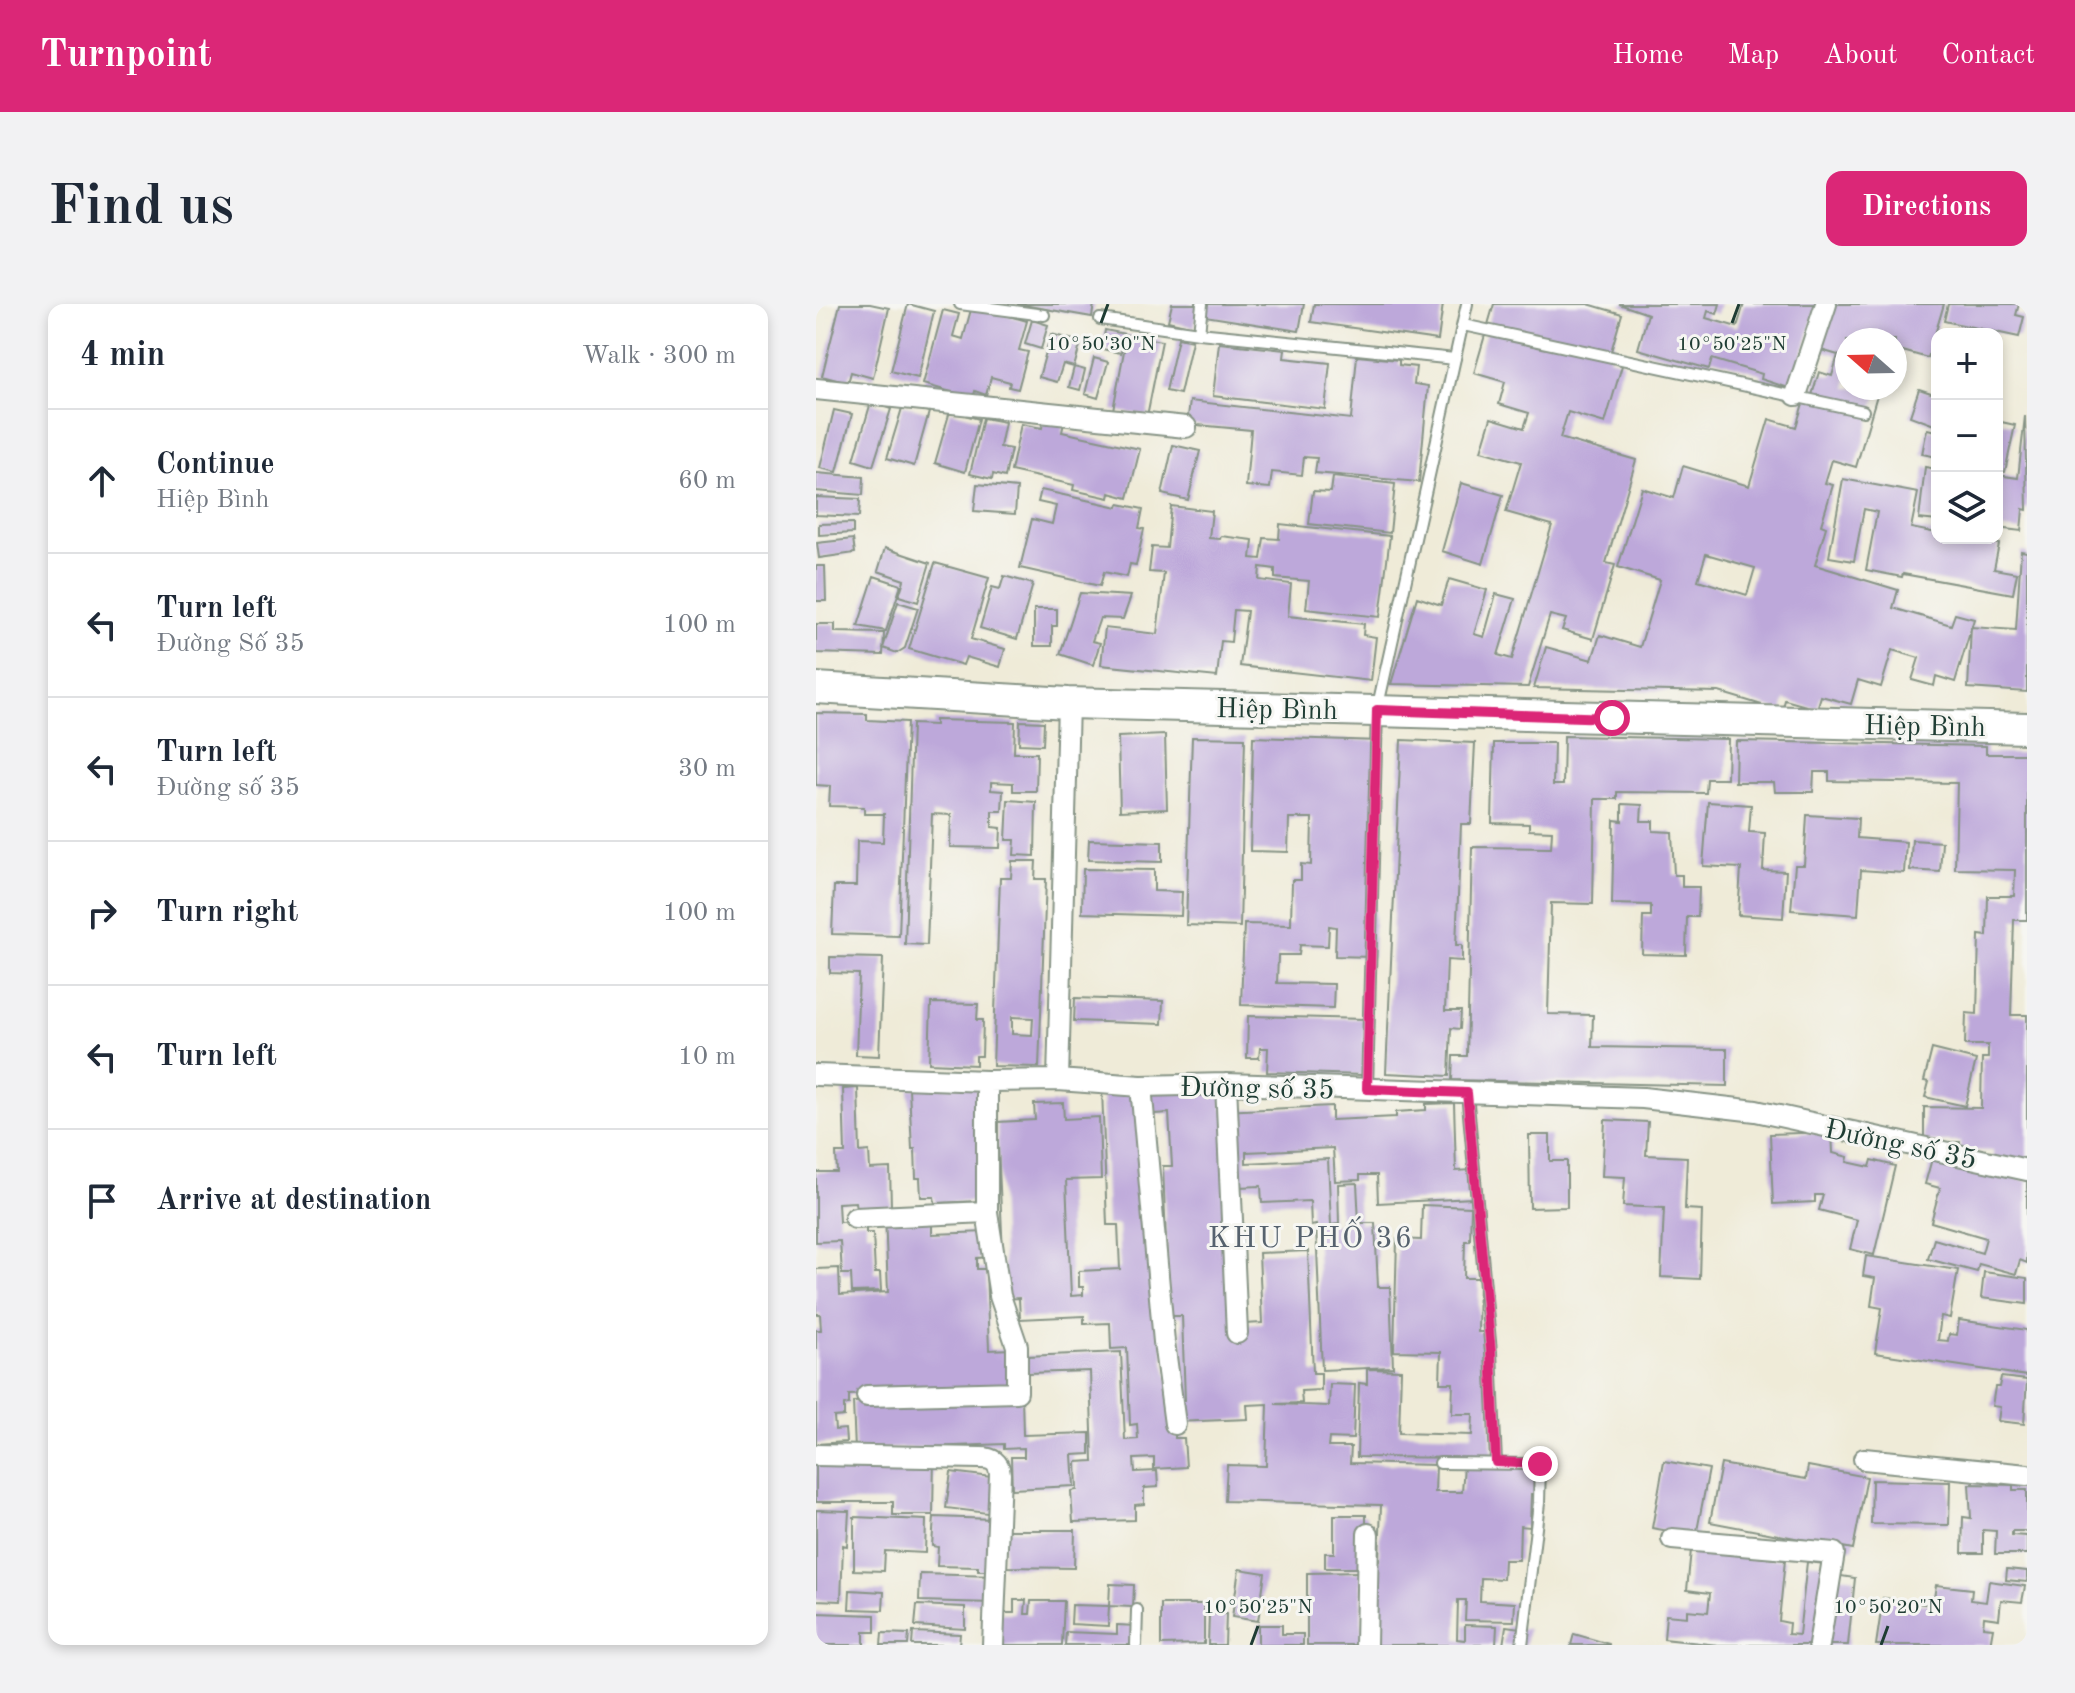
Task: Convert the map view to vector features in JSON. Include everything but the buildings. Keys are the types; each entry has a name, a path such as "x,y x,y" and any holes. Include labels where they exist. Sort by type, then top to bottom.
{"main road":[{"name":"Hiệp Bình","path":"816,688 1068,703 2027,728"}],"street":[{"path":"1796,395 1826,304"},
{"path":"816,389 1186,427"},
{"path":"1058,1080 1068,703"},
{"name":"Đường số 35","path":"816,1075 987,1081 1058,1080 1141,1086 1226,1084 1643,1098 1756,1111 2027,1170"},
{"path":"867,1396 1017,1392 1017,1346 1000,1296 987,1212 987,1081"},
{"path":"1226,1084 1237,1333"},
{"path":"1141,1086 1164,1342 1175,1424"},
{"path":"855,1218 987,1212"},
{"path":"816,1455 990,1458 995,1462 1000,1474 993,1645"},
{"path":"1864,1459 2027,1475"},
{"path":"1366,1645 1368,1534"},
{"path":"1672,1539 1834,1553 1819,1645"}],"lane":[{"path":"960,304 1044,315"},
{"path":"1199,333 1202,304"},
{"name":"Đường số 35","path":"1367,1089 1377,710 1467,304"},
{"path":"1100,319 1199,333 1455,359"},
{"path":"1463,325 1863,411"},
{"path":"1467,1093 1491,1352 1496,1462"},
{"path":"1440,1463 1538,1462 1541,1468 1522,1645"},
{"path":"1136,1645 1137,1610"}],"district":[{"name":"KHU PHỐ 36","path":"1311,1237"}],"route":[{"path":"1540,1464 1496,1462 1491,1352 1467,1093 1367,1089 1377,710 1612,718"}]}
